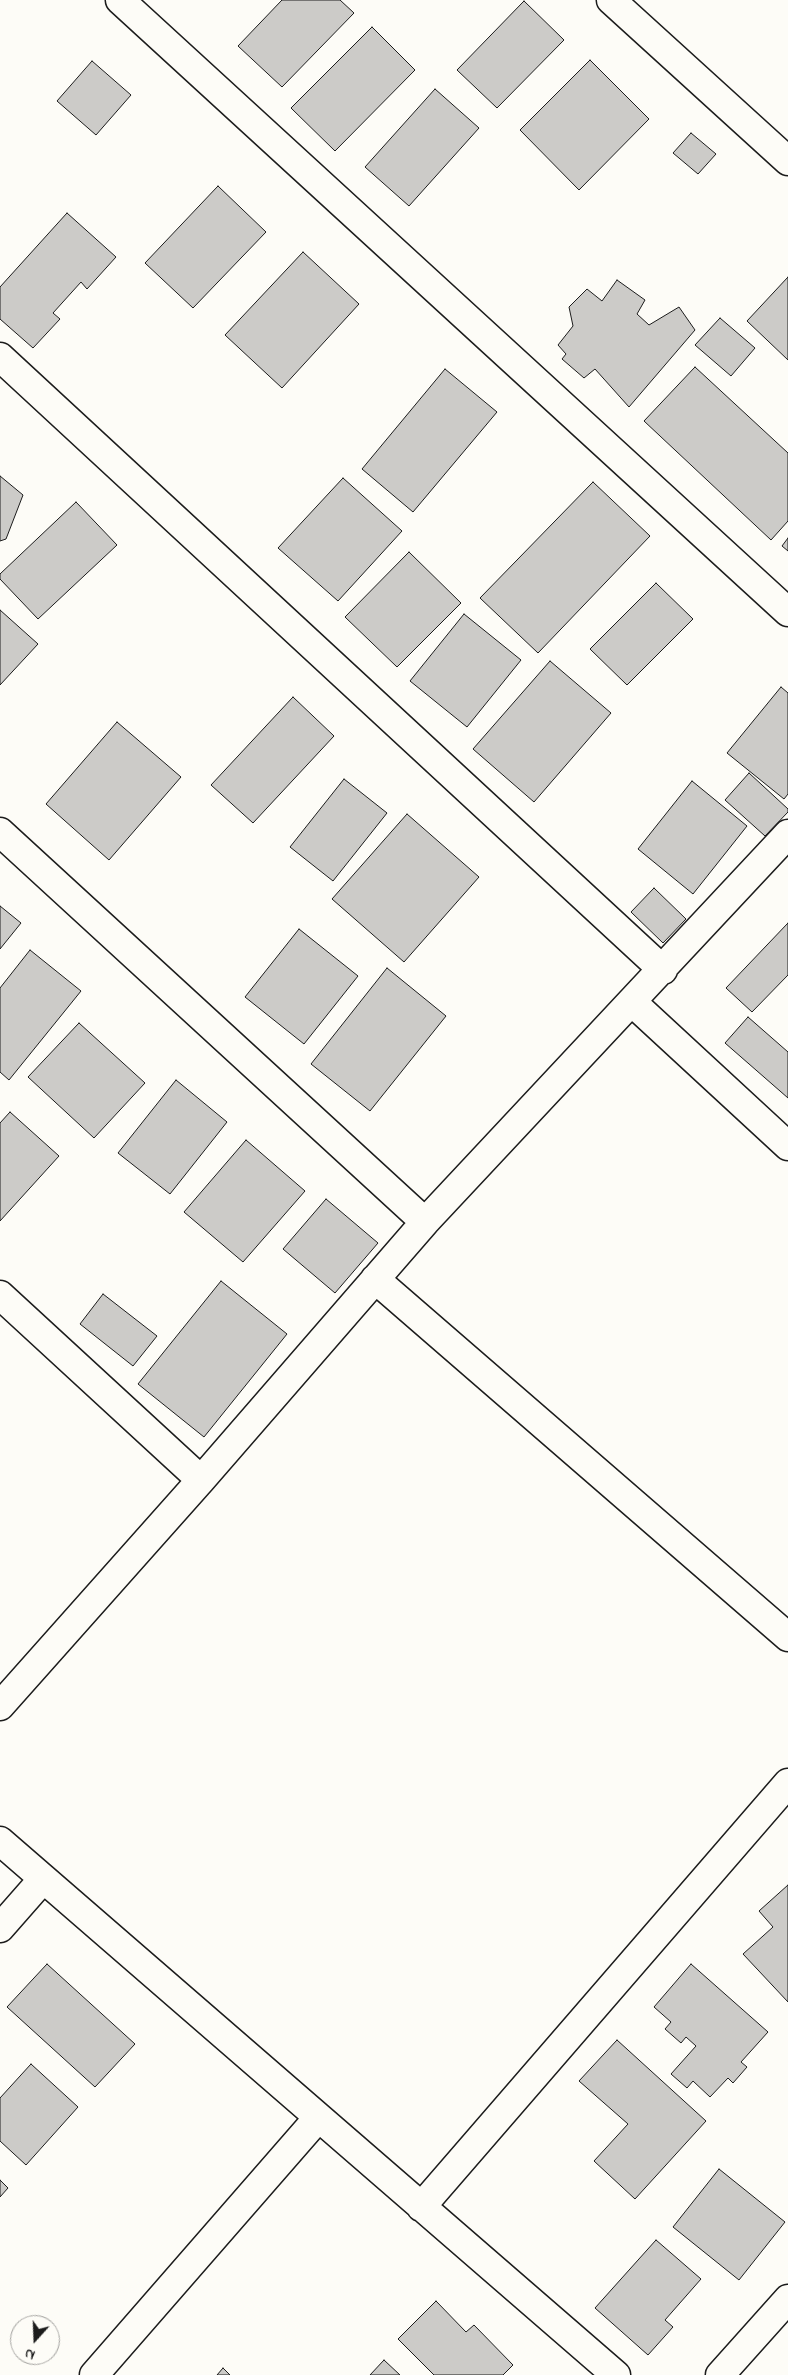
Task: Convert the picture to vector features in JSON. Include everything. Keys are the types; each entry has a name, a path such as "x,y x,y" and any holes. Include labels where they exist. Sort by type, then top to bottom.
{"street":[{"path":"120,0 788,612"},
{"path":"611,0 788,161"},
{"path":"0,357 662,970"},
{"path":"0,832 425,1222"},
{"path":"0,1706 201,1480 425,1222 788,834"},
{"path":"632,1002 788,1146"},
{"path":"375,1279 788,1637"},
{"path":"0,1295 201,1480"},
{"path":"421,2207 788,1783"},
{"path":"0,1841 616,2375"},
{"path":"0,1928 43,1879"},
{"path":"94,2375 318,2118"},
{"path":"720,2375 788,2299"}],"building":[{"path":"282,0 340,0 354,13 282,87 238,46"},
{"path":"524,1 564,40 497,108 457,70"},
{"path":"372,27 415,70 335,151 291,108"},
{"path":"590,60 649,119 579,190 520,130"},
{"path":"92,61 131,95 96,135 57,101"},
{"path":"435,89 479,128 409,206 365,167"},
{"path":"691,133 716,154 698,174 673,153"},
{"path":"218,186 266,232 193,308 145,263"},
{"path":"67,213 116,257 87,289 81,282 53,313 60,319 33,348 0,319 0,287"},
{"path":"303,252 359,304 282,388 225,335"},
{"path":"788,277 788,360 747,321"},
{"path":"617,280 645,300 637,314 649,325 679,307 695,330 629,407 595,369 584,378 562,359 566,354 558,345 573,326 569,307 587,289 602,301"},
{"path":"720,318 755,348 731,376 695,345"},
{"path":"695,367 788,453 788,521 771,540 644,421"},
{"path":"445,369 497,412 413,512 362,469"},
{"path":"0,476 23,495 6,539 0,541"},
{"path":"343,478 402,531 338,601 278,548"},
{"path":"593,482 650,536 538,653 480,598"},
{"path":"76,502 117,545 38,619 0,579 0,574"},
{"path":"788,538 788,551 782,546"},
{"path":"409,552 461,603 397,667 345,617"},
{"path":"656,583 693,619 627,685 590,649"},
{"path":"0,610 38,644 0,685"},
{"path":"464,614 521,660 467,727 410,681"},
{"path":"550,661 611,713 534,802 473,749"},
{"path":"781,687 788,693 788,794 784,799 727,753"},
{"path":"293,697 334,736 253,823 211,785"},
{"path":"117,722 181,777 109,860 46,804"},
{"path":"749,773 788,809 788,812 765,836 725,800"},
{"path":"344,779 387,813 333,881 290,847"},
{"path":"692,781 747,826 693,894 638,849"},
{"path":"407,814 479,877 404,962 332,899"},
{"path":"654,888 686,919 663,943 631,912"},
{"path":"0,906 21,923 0,949"},
{"path":"788,923 788,975 752,1012 726,988"},
{"path":"299,929 358,976 304,1044 245,997"},
{"path":"30,950 81,991 9,1080 0,1072 0,988"},
{"path":"387,968 446,1016 370,1111 311,1064"},
{"path":"748,1017 788,1052 788,1098 725,1043"},
{"path":"79,1023 145,1083 94,1138 28,1077"},
{"path":"176,1080 227,1122 170,1194 118,1153"},
{"path":"10,1112 59,1156 0,1221 0,1123"},
{"path":"246,1140 305,1191 243,1262 184,1212"},
{"path":"326,1199 378,1243 335,1293 283,1249"},
{"path":"221,1281 287,1334 204,1437 138,1384"},
{"path":"103,1294 157,1336 133,1366 80,1324"},
{"path":"788,1885 788,2002 743,1954 773,1927 759,1911"},
{"path":"47,1964 135,2044 95,2087 7,2007"},
{"path":"691,1964 768,2032 741,2062 747,2067 733,2083 728,2078 710,2097 693,2081 687,2088 671,2074 696,2046 686,2037 681,2043 665,2029 671,2022 654,2007"},
{"path":"617,2040 706,2121 635,2199 594,2161 628,2124 579,2081"},
{"path":"31,2064 78,2107 26,2165 0,2141 0,2098"},
{"path":"719,2169 785,2222 739,2280 673,2227"},
{"path":"0,2180 8,2188 0,2197"},
{"path":"656,2240 701,2279 665,2320 673,2327 648,2355 595,2308"},
{"path":"436,2301 466,2332 474,2325 513,2365 503,2375 434,2375 398,2339"},
{"path":"384,2360 400,2375 370,2375"},
{"path":"223,2368 230,2375 217,2375"}]}
